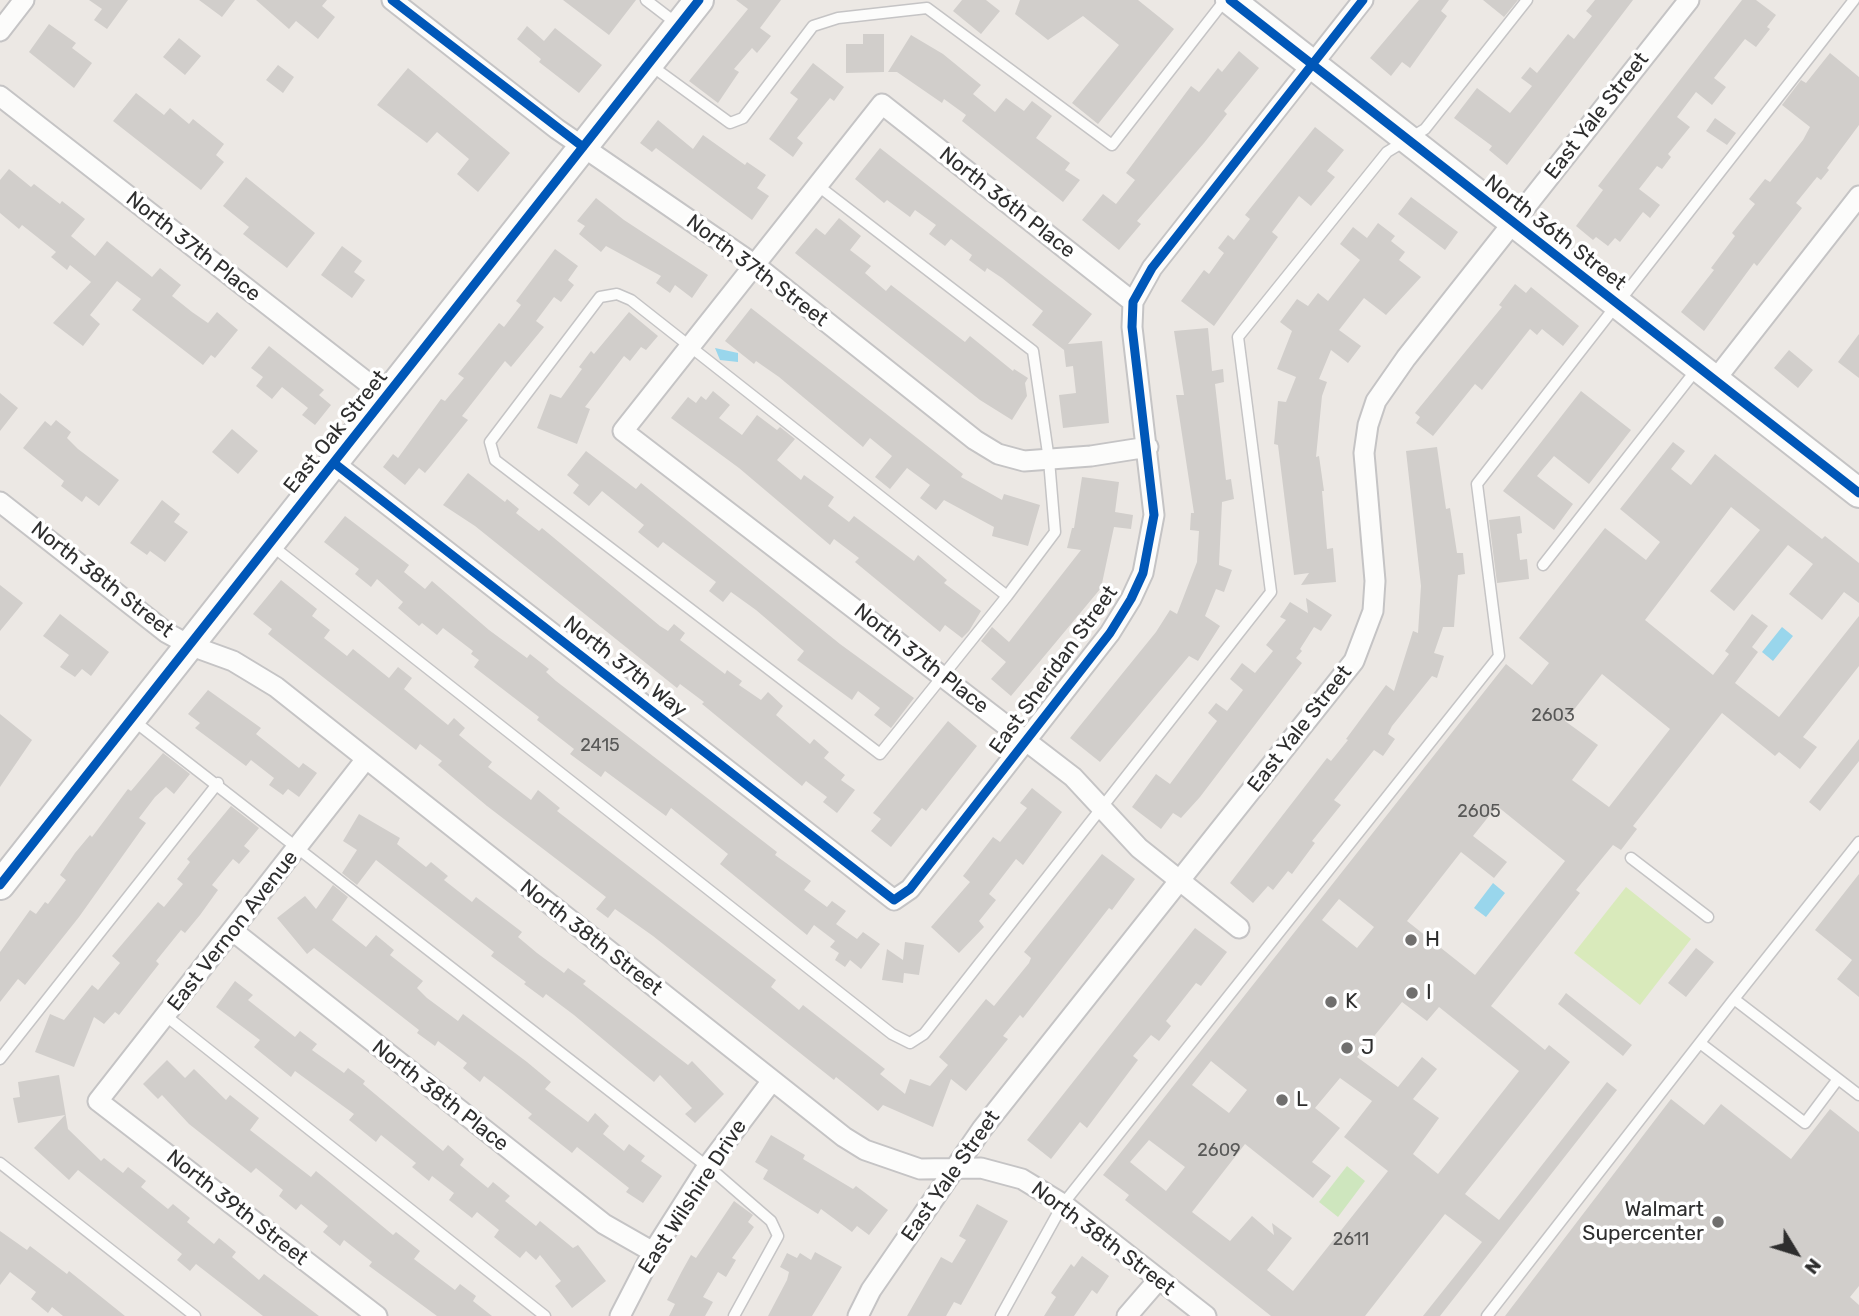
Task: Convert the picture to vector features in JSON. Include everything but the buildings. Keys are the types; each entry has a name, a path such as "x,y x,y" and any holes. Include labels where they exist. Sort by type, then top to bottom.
{"street":[{"path":"3,22 24,0"},
{"name":"North 37th Street","path":"392,0 583,147 755,265 975,440 998,454 1024,461 1049,460 1148,447"},
{"name":"East Oak Street","path":"0,885 699,0"},
{"name":"North 36th Street","path":"1227,0 1859,493"},
{"name":"East Sheridan Street","path":"894,900 909,889 1110,633 1143,573 1152,541 1154,515 1132,327 1133,302 1152,268 1363,0"},
{"name":"East Yale Street","path":"858,1316 871,1290 982,1129 1354,661 1373,611 1376,581 1364,453 1368,425 1376,401 1513,222 1689,0"},
{"name":"North 37th Place","path":"0,96 386,397"},
{"name":"North 36th Place","path":"817,185 882,104 1133,302"},
{"path":"690,347 817,185"},
{"path":"1706,373 1859,197"},
{"name":"North 37th Place","path":"690,347 623,431 1073,777 1139,848 1239,928"},
{"name":"North 37th Way","path":"334,463 894,900"},
{"name":"North 38th Street","path":"0,502 167,633 189,645 233,661 276,687 771,1082 866,1150 920,1169 957,1167 996,1171 1022,1179 1063,1204 1206,1316"},
{"name":"East Vernon Avenue","path":"98,1101 366,760"},
{"name":"North 38th Place","path":"233,931 604,1224 653,1252"},
{"name":"East Wilshire Drive","path":"620,1316 653,1252 707,1167 771,1082"},
{"name":"North 39th Street","path":"98,1101 376,1316"},
{"path":"1127,1316 1159,1279"}],"lane":[{"path":"646,0 679,26"},
{"path":"649,64 730,123 743,118 813,26 838,18 927,8 1112,145 1227,0"},
{"path":"269,544 882,1026 910,1043 924,1034 1271,592 1238,337 1387,152 1425,129 1527,0"},
{"path":"1002,1316 1063,1204 1499,656 1477,484 1854,0"},
{"path":"817,185 1033,351 1049,460 1055,532 1007,596 880,754 495,460 489,442 600,297 617,294 631,300 1007,596"},
{"path":"1543,565 1706,373"},
{"path":"131,718 218,783 707,1167 771,1221 778,1236 734,1316"},
{"path":"0,1059 218,783"},
{"path":"1487,1316 1859,842"},
{"path":"1632,858 1708,917"},
{"path":"1734,999 1859,1095"},
{"path":"166,1016 545,1316"},
{"path":"1700,1043 1805,1123 1838,1079"},
{"path":"0,1163 195,1316"}],"green space":[{"path":"1626,887 1691,939 1640,1005 1574,953"},
{"path":"1347,1166 1365,1181 1338,1217 1319,1202"}],"water":[{"path":"715,348 738,353 738,362 720,360"},
{"path":"1782,627 1793,636 1773,661 1762,652"},
{"path":"1493,883 1505,893 1486,917 1474,908"}],"cycle path":[{"path":"392,0 583,147"},
{"path":"0,885 699,0"},
{"path":"1230,0 1859,493"},
{"path":"334,463 894,900 910,889 1110,633 1131,599 1143,573 1154,515 1132,327 1133,302 1152,268 1363,0"}],"place":[{"name":"H","path":"1411,940"},
{"name":"I","path":"1412,993"},
{"name":"K","path":"1331,1002"},
{"name":"J","path":"1347,1048"},
{"name":"L","path":"1282,1100"},
{"name":"Walmart Supercenter","path":"1718,1222"}]}
